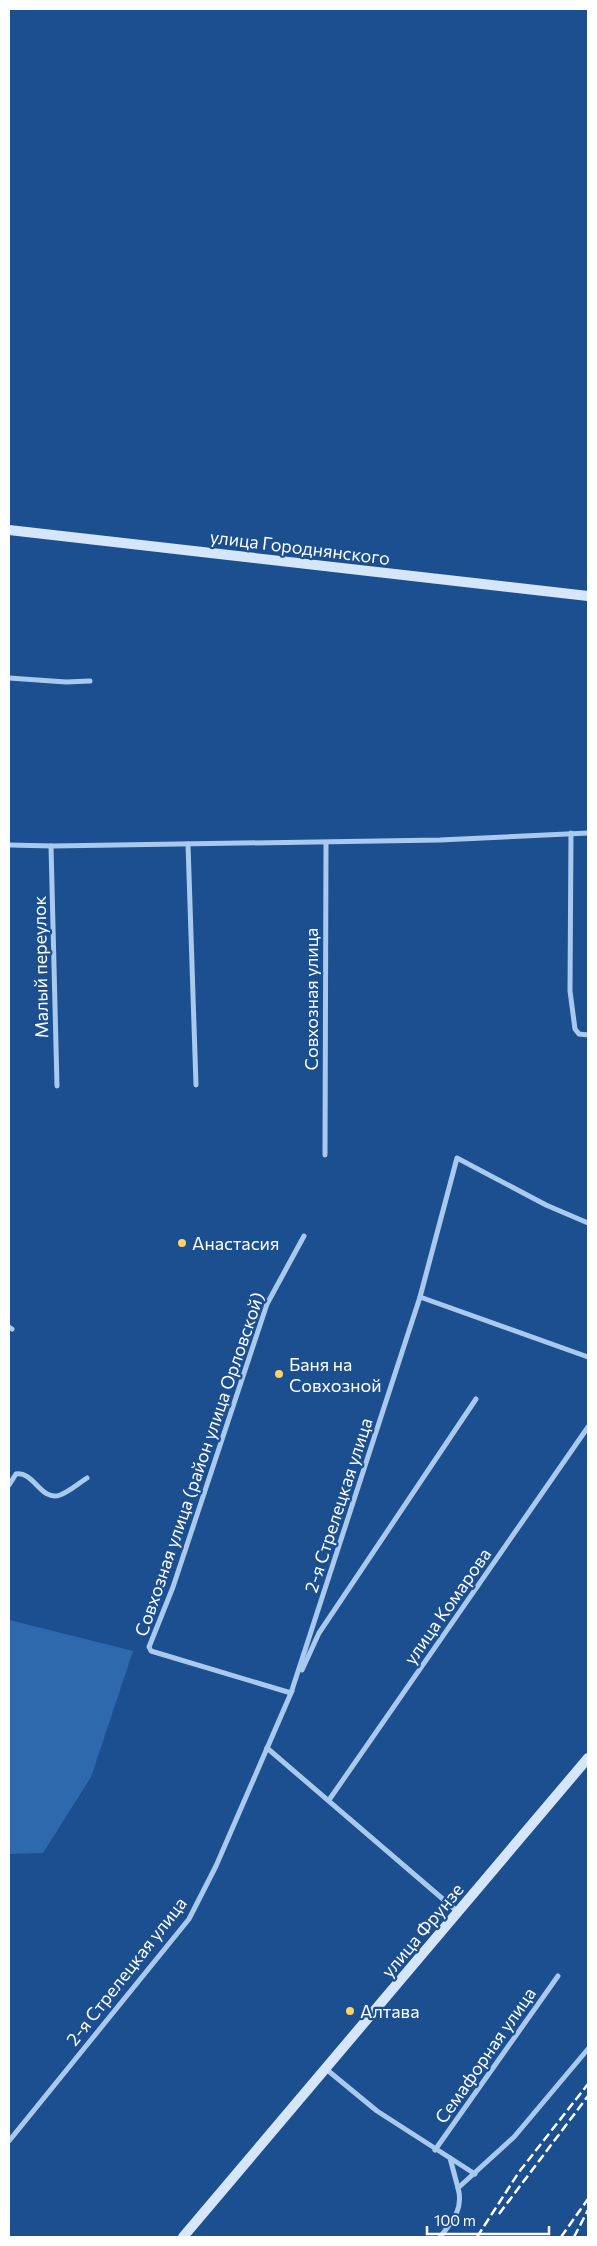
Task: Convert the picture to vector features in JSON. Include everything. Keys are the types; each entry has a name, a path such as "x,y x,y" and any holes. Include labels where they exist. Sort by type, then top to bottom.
{"street":[{"name":"улица Городнянского","path":"9,530 588,596"},
{"path":"9,678 66,682 90,681"},
{"path":"571,833 570,991 575,1029 579,1034 588,1035"},
{"path":"9,845 326,843 588,833"},
{"name":"Совхозная улица","path":"325,1155 326,843"},
{"path":"188,844 196,1085"},
{"name":"Малый переулок","path":"52,846 57,1086"},
{"name":"2-я Стрелецкая улица","path":"291,1693 420,1297 457,1158 546,1205 588,1223"},
{"name":"Совхозная улица (район улица Орловской)","path":"291,1693 151,1651 149,1647 173,1586 267,1304 304,1236"},
{"path":"420,1297 588,1357"},
{"name":"2-я Стрелецкая улица","path":"9,2141 189,1919 216,1866 319,1633 476,1399"},
{"name":"улица Комарова","path":"329,1800 588,1427"},
{"path":"9,1484 11,1474 24,1474 48,1495 53,1496 60,1495 87,1478"},
{"path":"267,1748 458,1912"},
{"name":"улица Фрунзе","path":"183,2237 588,1758"},
{"name":"Семафорная улица","path":"435,2150 558,1976"},
{"path":"458,2188 475,2174 481,2165 514,2137 588,2049"},
{"path":"326,2068 377,2112 475,2174"},
{"path":"440,2237 459,2210 460,2195 450,2158"}],"shaded area":[{"path":"9,1620 133,1651 91,1777 43,1853 9,1854"}],"railway":[{"path":"477,2237 519,2172 588,2084"},
{"path":"499,2214 588,2096"},
{"path":"561,2237 588,2199"},
{"path":"574,2237 588,2210"}],"place":[{"name":"Анастасия","path":"182,1243"},
{"name":"Баня на Совхозной","path":"279,1374"},
{"name":"Алтава","path":"350,2011"}]}
